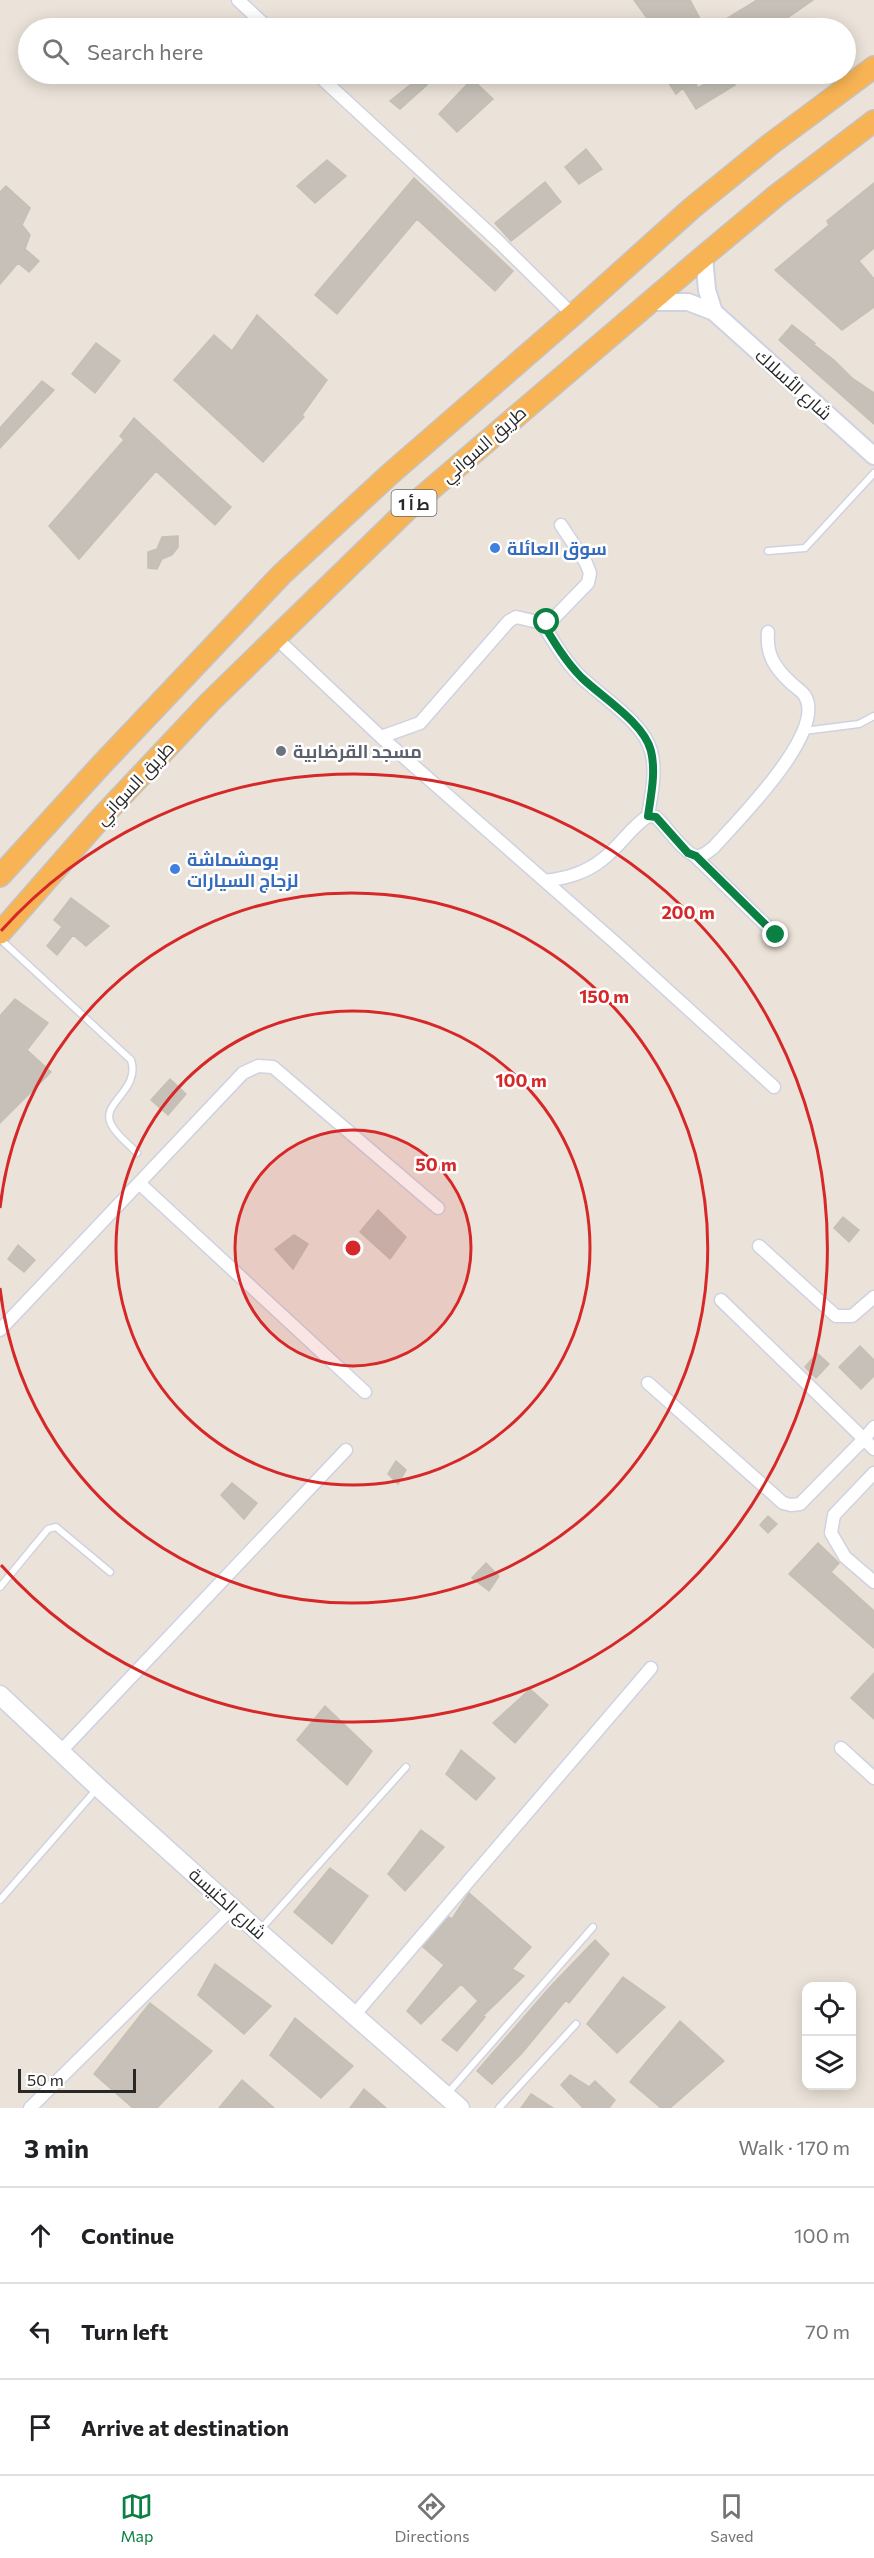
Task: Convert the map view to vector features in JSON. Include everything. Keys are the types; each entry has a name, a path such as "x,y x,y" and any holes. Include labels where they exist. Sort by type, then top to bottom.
{"highway":[{"name":"طريق السواني","path":"856,80 874,67"},
{"name":"طريق السواني","path":"0,876 282,574 388,475 573,315 692,208 772,143 851,84"},
{"name":"طريق السواني","path":"0,933 99,820 210,702 408,508 704,255 777,195 874,121"}],"main road":[{"name":"شارع الكنيسة","path":"0,1695 259,1932 460,2108"}],"street":[{"path":"238,0 257,18"},
{"path":"328,84 499,242 573,315"},
{"path":"704,255 707,290 714,312"},
{"name":"شارع الأسلاك","path":"649,302 688,302 714,312 874,456"},
{"path":"381,737 420,723 509,621 520,617 542,622 552,620 588,583 590,573 586,563 561,525"},
{"path":"542,622 561,653 581,677 637,727 646,739 651,751 653,773 648,816 604,859 570,878 545,881"},
{"path":"696,856 704,855 714,847 791,758 803,731 809,711 805,696 781,674 770,658 767,645 768,632"},
{"path":"276,638 381,737 774,1087"},
{"path":"648,816 656,817 688,853 696,856 776,935"},
{"path":"0,1330 243,1073 258,1066 273,1067 438,1208"},
{"path":"139,1183 365,1392"},
{"path":"759,1246 836,1316 852,1316 874,1297"},
{"path":"721,1299 874,1449"},
{"path":"648,1383 783,1503 791,1505 800,1504 874,1427"},
{"path":"62,1750 346,1450"},
{"path":"874,1473 834,1515 831,1533 845,1557 874,1582"},
{"path":"355,2014 651,1668"},
{"path":"841,1748 874,1778"},
{"path":"30,2108 233,1907"}],"lane":[{"path":"768,551 805,548 874,473"},
{"path":"803,731 859,724 874,716"},
{"path":"0,939 131,1060 134,1069 133,1078 110,1110 109,1120 112,1127 137,1153"},
{"path":"0,1587 48,1529 56,1527 110,1572"},
{"path":"259,1932 406,1767"},
{"path":"0,1900 98,1787"},
{"path":"446,2095 593,1927"},
{"path":"499,2108 576,2024"}],"building":[{"path":"634,0 690,0 700,18 647,18"},
{"path":"757,0 813,0 787,18 728,18"},
{"path":"411,84 427,85 400,109 390,101"},
{"path":"467,84 477,84 493,99 457,132 439,114"},
{"path":"670,84 696,84 698,88 705,84 735,85 696,109 683,88 676,94"},
{"path":"586,149 602,169 579,184 565,167"},
{"path":"327,160 346,176 315,203 297,186"},
{"path":"414,178 513,271 495,291 417,219 337,314 315,295"},
{"path":"545,182 561,202 511,241 495,223"},
{"path":"874,183 874,248 859,261 874,279 874,307 842,330 775,270 829,225 827,221"},
{"path":"6,186 30,208 22,225 30,235 25,249 39,261 29,272 18,263 0,284 0,192"},
{"path":"257,315 327,380 302,415 304,417 263,462 174,380 214,335 232,351"},
{"path":"792,325 852,378 874,393 874,424 779,340"},
{"path":"96,343 120,361 95,393 72,374"},
{"path":"42,381 54,390 0,448 0,428"},
{"path":"134,418 231,507 215,525 156,471 79,559 49,526 124,440 120,436"},
{"path":"178,536 178,547 172,555 162,559 157,569 148,568 148,552 157,549 162,537"},
{"path":"71,898 109,926 86,946 73,935 57,955 47,946 62,927 54,920"},
{"path":"15,999 48,1023 27,1050 51,1072 0,1123 0,1016"},
{"path":"170,1079 186,1094 168,1115 151,1100"},
{"path":"378,1210 406,1237 390,1259 360,1232"},
{"path":"843,1217 859,1230 849,1242 834,1228"},
{"path":"294,1235 308,1244 293,1269 275,1249"},
{"path":"18,1245 35,1260 24,1272 8,1259"},
{"path":"860,1346 874,1360 874,1376 861,1389 839,1367"},
{"path":"817,1353 829,1364 816,1378 805,1367"},
{"path":"396,1461 406,1470 398,1484 388,1474"},
{"path":"232,1483 257,1503 244,1519 221,1495"},
{"path":"768,1516 777,1524 768,1533 760,1525"},
{"path":"818,1543 839,1563 831,1572 874,1611 874,1648 789,1574"},
{"path":"486,1563 499,1576 489,1591 472,1578"},
{"path":"874,1673 874,1719 851,1698"},
{"path":"530,1689 548,1705 515,1743 493,1723"},
{"path":"325,1706 372,1751 347,1785 297,1740"},
{"path":"461,1750 495,1778 476,1800 446,1774"},
{"path":"421,1830 444,1847 405,1891 388,1874"},
{"path":"330,1868 368,1896 332,1944 294,1912"},
{"path":"469,1893 531,1947 512,1969 524,1976 483,2016 485,2017 457,2051 442,2040 478,2001 461,1984 421,2024 407,2011 444,1965 423,1947 449,1917 452,1919"},
{"path":"595,1940 609,1954 569,2003 566,2000 522,2053 492,2084 477,2071 550,1987"},
{"path":"215,1964 271,2006 244,2034 198,1995"},
{"path":"623,1977 665,2007 617,2053 587,2024"},
{"path":"150,2003 212,2051 157,2108 133,2108 94,2074"},
{"path":"295,2018 353,2066 321,2098 270,2055"},
{"path":"680,2021 724,2061 670,2108 661,2108 630,2082"},
{"path":"570,2075 589,2087 595,2081 615,2100 609,2108 583,2108 561,2085"},
{"path":"242,2080 274,2108 219,2108"},
{"path":"364,2089 386,2108 350,2108"},
{"path":"531,2094 553,2108 521,2108"}],"place":[{"name":"سوق العائلة","path":"495,548"},
{"name":"مسجد القرضابية","path":"281,751"},
{"name":"بومشماشة لزجاج السيارات","path":"175,869"}],"route":[{"path":"547,622 542,622 561,653 581,677 637,727 646,739 651,751 653,773 648,816 656,817 663,823 688,853 696,856 776,935"}]}
